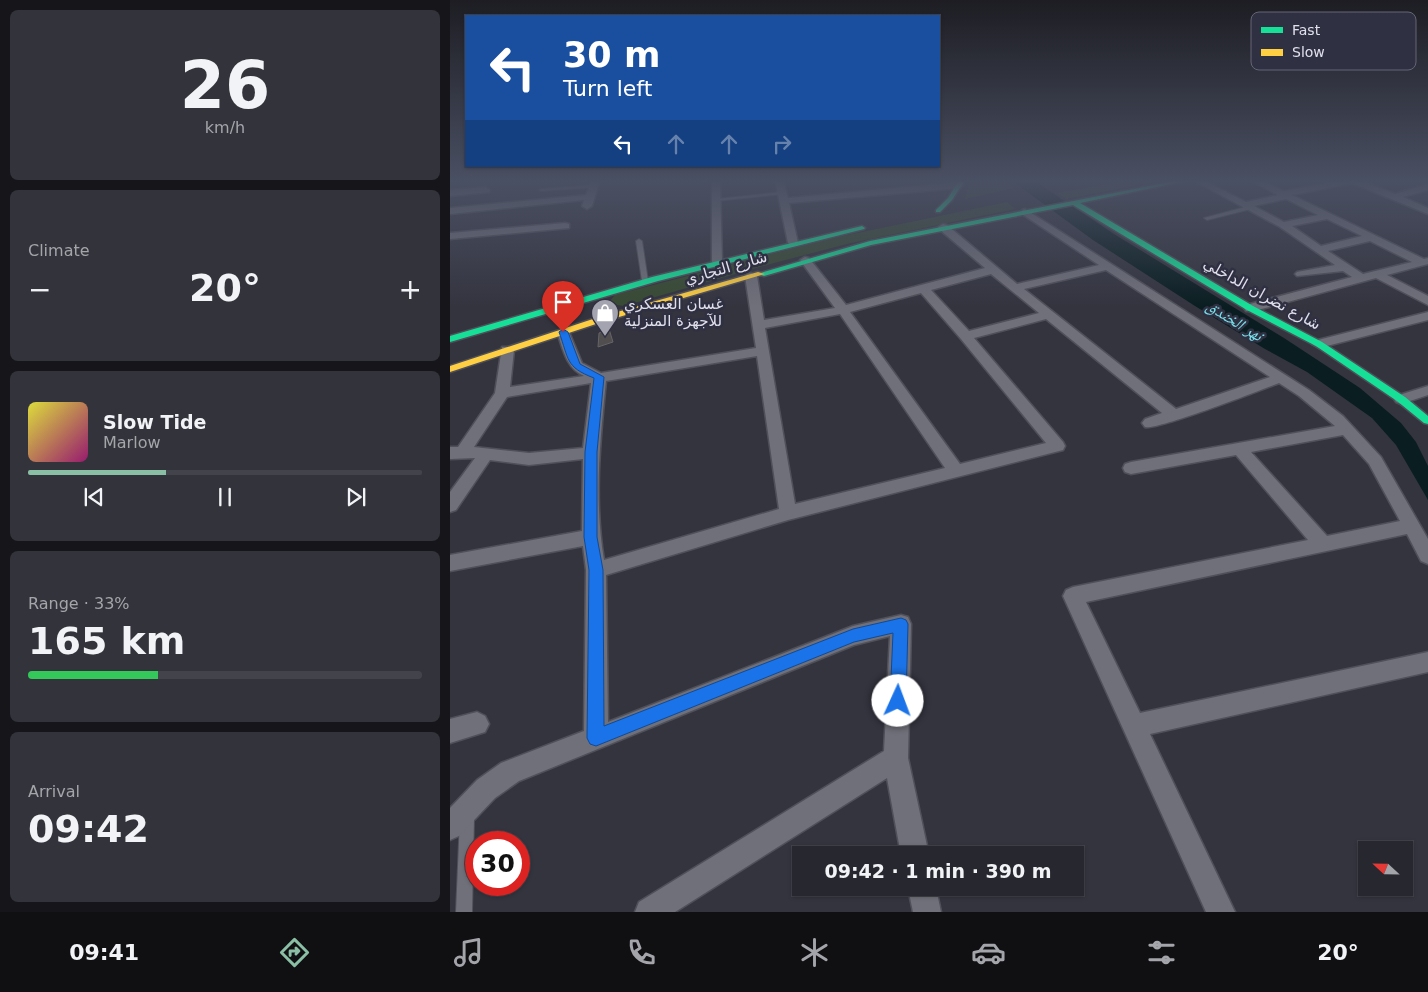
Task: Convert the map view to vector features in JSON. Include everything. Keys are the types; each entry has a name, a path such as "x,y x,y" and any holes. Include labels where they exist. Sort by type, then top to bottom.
{"main road":[{"name":"شارع التجاري","path":"450,369 599,320 806,260 870,243 968,223"},
{"name":"شارع نضران الداخلي","path":"1108,223 1250,308 1319,344 1401,399 1428,421"},
{"name":"شارع التجاري","path":"450,339 645,281 793,243 870,226"},
{"path":"590,296 599,320"}],"street":[{"path":"716,223 717,262"},
{"path":"789,223 793,243"},
{"path":"1042,223 1304,393 1346,429 1375,462 1428,556"},
{"path":"1278,223 1361,278"},
{"path":"1283,225 1295,223"},
{"path":"1342,223 1425,262"},
{"path":"450,236 565,226"},
{"path":"943,227 992,270 1175,416"},
{"path":"1319,250 1372,237"},
{"path":"806,260 844,310 956,471"},
{"path":"1250,308 1425,262"},
{"path":"1015,288 1107,266"},
{"path":"1301,274 1345,267"},
{"path":"759,325 844,310 992,270"},
{"path":"1379,274 1428,301"},
{"path":"751,276 788,513"},
{"path":"596,570 788,513 1057,446 966,336 923,288"},
{"path":"966,336 1048,315"},
{"path":"1319,344 1428,316"},
{"path":"563,332 576,365 580,370 599,377"},
{"path":"456,452 502,393 507,350"},
{"path":"502,393 763,351"},
{"path":"596,738 596,570 591,537 591,452 599,377"},
{"path":"1150,423 1175,416 1281,378"},
{"path":"1401,399 1428,390"},
{"path":"1132,468 1346,429"},
{"path":"1239,448 1322,544"},
{"path":"456,452 543,459 591,452"},
{"path":"450,505 488,454"},
{"path":"1220,912 1073,596 1412,526"},
{"path":"450,563 591,537"},
{"path":"450,827 486,789 510,772 853,636 901,624 896,758 913,846"},
{"path":"1134,726 1428,662"},
{"path":"450,731 477,724"},
{"path":"649,912 896,758"},
{"path":"924,896 927,912"}],"lane":[{"path":"639,241 645,281"},
{"path":"464,912 467,810"}],"green space":[{"path":"908,223 950,223 851,243 624,306 609,302 615,295 833,238"}],"water":[{"name":"نهر الخندق","path":"1069,223 1097,223 1284,338 1360,388 1401,423 1416,442 1428,466 1428,500 1396,445 1372,418 1307,372 1265,349 1195,306"}],"building":[{"name":"غسان العسكري للآجهزة المنزلية","path":"609,329 613,342 598,347 599,333"}],"traffic: fast":[{"path":"761,274 870,243 973,223"},
{"path":"1108,223 1250,308 1319,344 1401,399 1428,421"},
{"path":"450,339 655,279 862,228"}],"traffic: slow":[{"path":"450,369 599,320 761,274"}],"place":[{"name":"غسان العسكري للآجهزة المنزلية","path":"605,337"}],"route":[{"path":"563,332 576,365 580,370 599,377 591,452 591,537 596,570 596,738 853,636 901,624 898,701"}]}
